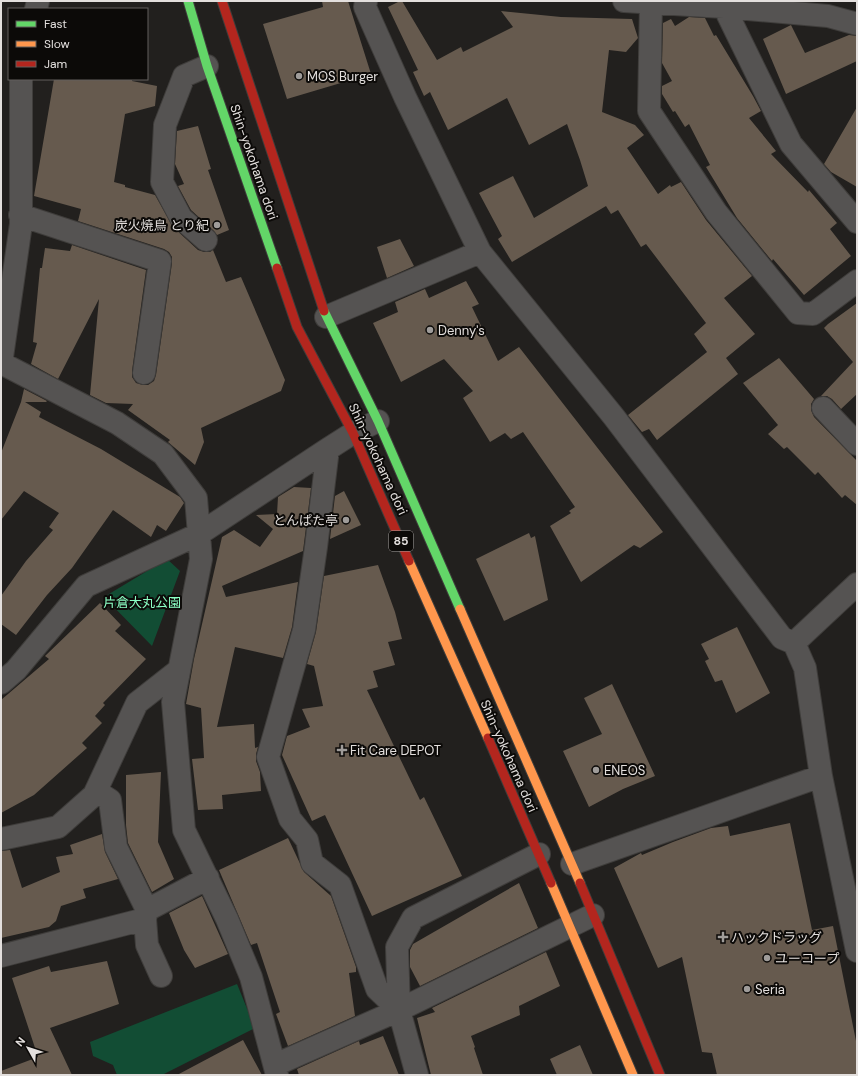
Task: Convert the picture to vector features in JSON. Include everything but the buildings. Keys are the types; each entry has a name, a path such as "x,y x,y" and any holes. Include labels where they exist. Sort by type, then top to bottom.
{"main road":[{"name":"Shin-yokohama dori","path":"188,1 207,66 297,327 353,433 539,854 633,1075"},
{"name":"Shin-yokohama dori","path":"222,1 326,317 378,421 572,864 660,1075"}],"street":[{"path":"366,1 365,6 402,90 480,252 614,418 782,638 794,643 805,668 821,776 857,951"},
{"path":"624,1 724,7 828,16 857,24"},
{"path":"651,3 649,111 716,212 798,313 813,314 857,281"},
{"path":"724,7 791,144 857,222"},
{"path":"206,240 181,218 162,182 165,125 184,76 207,66"},
{"path":"22,80 21,224 1,364 117,423 163,454 196,498 200,559 173,702 184,830 227,919 251,977 276,1070 593,915"},
{"path":"20,215 160,261 144,373"},
{"path":"326,317 480,252"},
{"path":"823,408 857,444"},
{"path":"1,683 16,670 86,586 199,534 353,433 378,421"},
{"path":"328,449 304,630 268,757 290,819 307,840 312,862 340,885 377,989 399,1010"},
{"path":"794,643 857,584"},
{"path":"1,839 58,827 94,795 137,703 180,670"},
{"path":"572,864 821,776"},
{"path":"96,791 110,800 116,847 146,914 147,945 161,976"},
{"path":"417,1075 399,1010 397,947 413,918 539,854"},
{"path":"1,956 146,914 208,878"}],"green space":[{"name":"片倉大丸公園","path":"167,559 180,571 152,646 104,597"},
{"path":"237,984 255,1028 162,1075 117,1075 113,1065 93,1056 90,1042"}],"traffic: fast":[{"path":"188,1 207,66 277,268"},
{"path":"324,311 378,421 460,609"}],"traffic: slow":[{"path":"409,561 488,738"},
{"path":"460,609 580,883"},
{"path":"551,883 633,1075"}],"traffic: jam":[{"path":"222,1 324,311"},
{"path":"277,268 297,327 353,433 409,561"},
{"path":"488,738 551,883"},
{"path":"580,883 660,1075"}],"place":[{"name":"MOS Burger","path":"299,76"},
{"name":"炭火焼鳥 とり紀","path":"217,225"},
{"name":"Denny's","path":"430,330"},
{"name":"とんぱた亭","path":"346,520"},
{"name":"Fit Care DEPOT","path":"342,750"},
{"name":"ENEOS","path":"596,770"},
{"name":"ハックドラッグ","path":"723,937"},
{"name":"ユーコープ","path":"767,958"},
{"name":"Seria","path":"747,989"}]}
